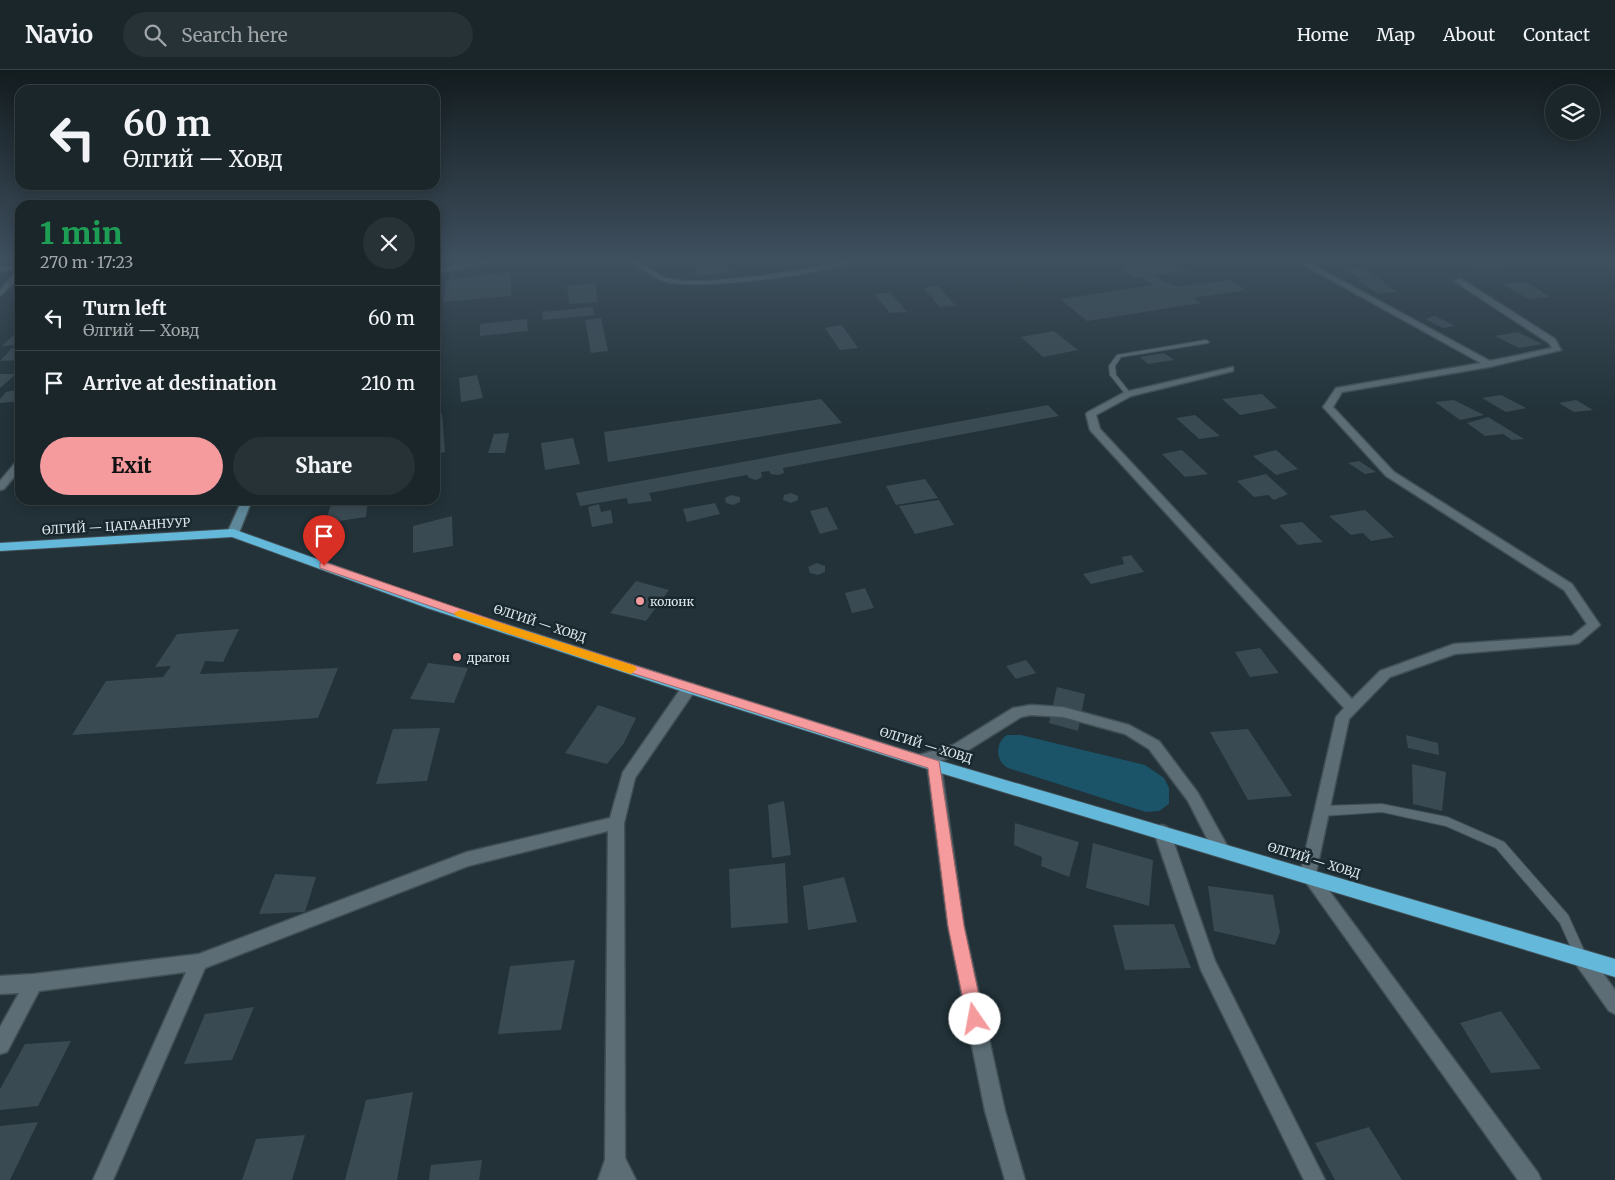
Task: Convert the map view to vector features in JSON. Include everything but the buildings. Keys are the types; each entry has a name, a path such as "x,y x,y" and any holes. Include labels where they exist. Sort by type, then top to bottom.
{"highway":[{"name":"ӨЛГИЙ — ЦАГААННУУР","path":"0,547 233,533"},
{"name":"ӨЛГИЙ — ХОВД","path":"233,533 432,605 689,688 928,763 1308,874 1615,968"}],"main road":[{"path":"233,533 245,505"}],"street":[{"path":"1391,311 1489,364"},
{"path":"1505,311 1552,341 1558,350 1340,390 1328,407 1390,474 1568,587 1594,625 1574,640 1454,649 1384,674 1343,717 1308,874 1531,1180"},
{"path":"1230,369 1128,394 1091,414 1095,430 1352,708"},
{"path":"0,487 15,470"},
{"path":"608,1180 615,1160 616,823 628,776 689,688"},
{"path":"1014,1180 995,1111 956,926 928,763 957,750 1018,712 1031,710 1063,712 1128,730 1154,745 1193,797 1221,849"},
{"path":"0,985 34,983 199,962 467,859 616,823"},
{"path":"1162,832 1207,964 1315,1180"},
{"path":"1582,957 1615,1005"},
{"path":"103,1180 199,962"},
{"path":"0,1045 34,983"},
{"path":"615,1160 626,1180"}],"lane":[{"path":"1128,394 1113,375 1112,366 1120,356 1206,342"},
{"path":"1322,810 1382,808 1447,822 1500,846 1564,919 1582,957"}],"shaded area":[{"path":"1007,735 1021,735 1145,765 1164,778 1169,788 1169,804 1159,811 1146,812 1008,768 1001,761 998,752 1000,743"}],"slow traffic":[{"path":"460,613 631,669"}],"place":[{"name":"колонк","path":"640,601"},
{"name":"драгон","path":"457,657"}],"route":[{"path":"324,566 432,605 934,765 956,926 975,1019"}]}
